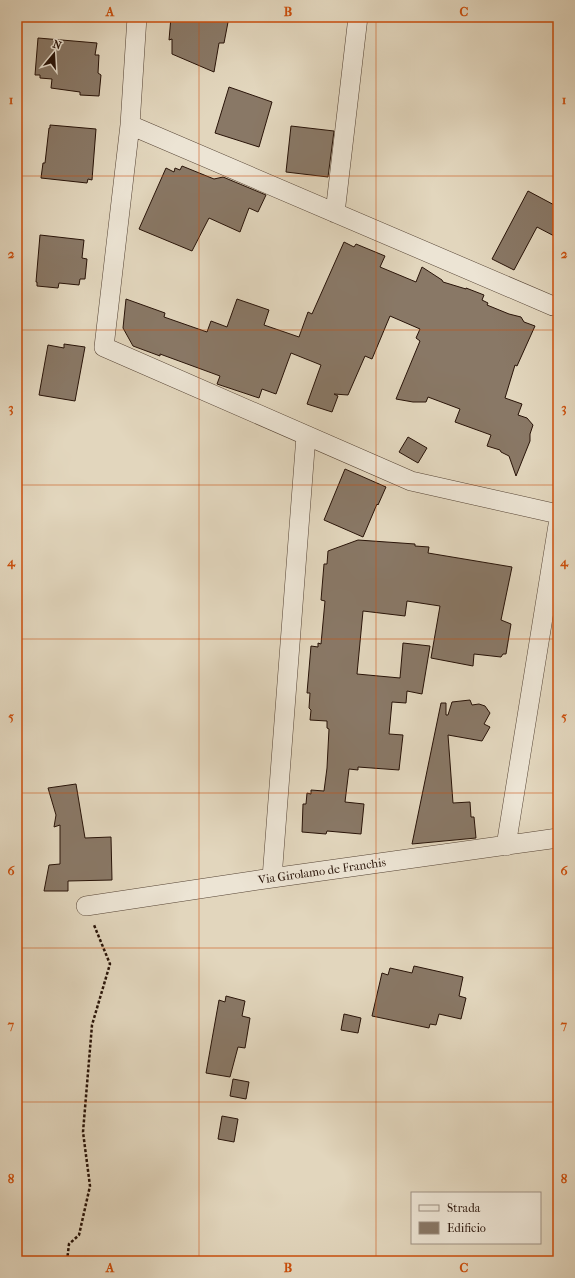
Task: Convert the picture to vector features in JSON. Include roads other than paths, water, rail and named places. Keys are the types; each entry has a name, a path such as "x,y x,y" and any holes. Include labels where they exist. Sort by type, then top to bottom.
{"street":[{"path":"137,17 130,125 104,347 412,481 558,514"},
{"path":"335,213 358,17"},
{"path":"130,125 553,306"},
{"path":"272,878 306,436"},
{"path":"506,846 558,525"},
{"name":"Via Girolamo de Franchis","path":"86,906 558,838"}]}
